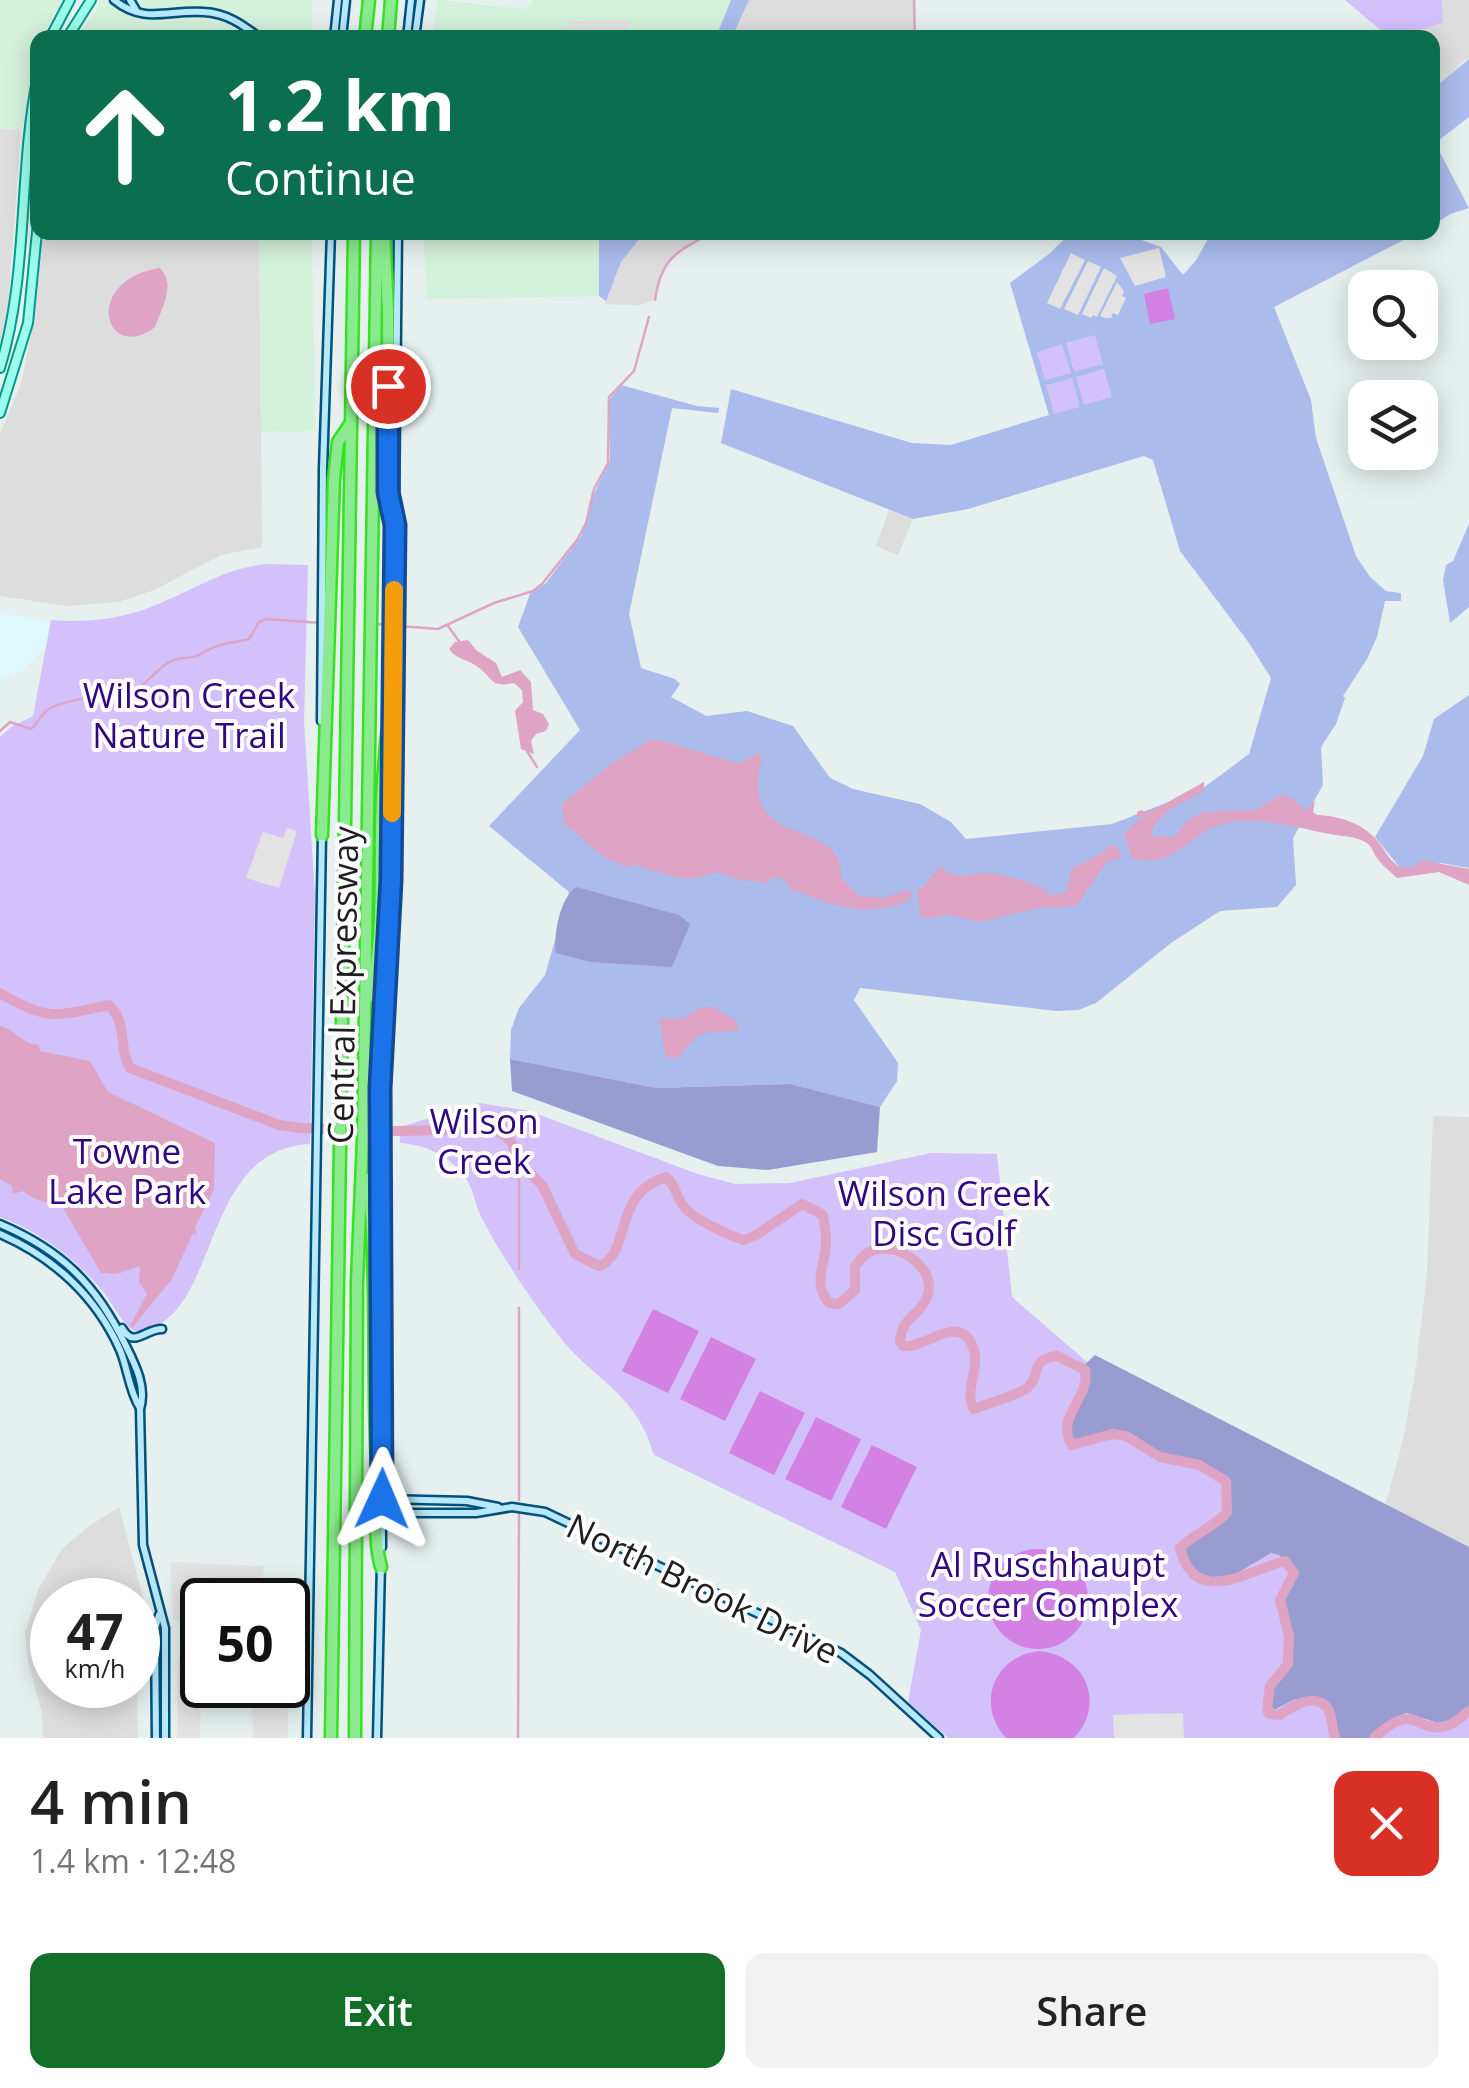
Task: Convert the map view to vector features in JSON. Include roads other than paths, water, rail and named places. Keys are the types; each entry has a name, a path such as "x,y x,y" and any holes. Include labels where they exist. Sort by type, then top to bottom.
{"highway":[{"path":"366,30 369,0"},
{"path":"389,30 392,0"},
{"name":"Central Expressway","path":"332,1738 354,240"},
{"name":"Central Expressway","path":"354,1738 357,1281 371,1197 363,1138 370,608 381,240"},
{"path":"382,240 388,311 388,492 395,525"},
{"path":"322,836 326,783 324,609 338,442 351,424"},
{"path":"365,1016 377,956 381,788 388,724 394,708"},
{"path":"371,1197 377,1551 381,1567"}],"main road":[{"path":"54,30 70,0"},
{"path":"72,30 91,0"},
{"path":"114,0 129,10 151,16 219,14 249,30"},
{"path":"130,0 136,10"},
{"path":"335,30 338,0"},
{"path":"343,30 346,0"},
{"path":"408,30 411,0"},
{"path":"416,30 420,0"},
{"path":"0,368 14,311 30,160"},
{"path":"0,414 26,334 36,240"},
{"path":"324,609 329,240"},
{"path":"377,1738 382,1499 371,1197 391,880 398,240"},
{"path":"306,1738 322,836"},
{"path":"0,1227 50,1251 91,1287 106,1306 132,1356 144,1399 140,1410"},
{"path":"0,1227 52,1263 96,1308 120,1351 140,1410 142,1545 150,1578"},
{"path":"91,1287 129,1338 162,1329"},
{"name":"North Brook Drive","path":"382,1499 478,1502 535,1509 563,1519 834,1649 870,1675 939,1738"},
{"path":"441,1500 442,1514"},
{"name":"North Brook Drive","path":"382,1513 476,1513 499,1507"},
{"path":"160,1616 166,1647 165,1738"},
{"path":"156,1708 156,1738"}],"waterway":[{"path":"914,0 915,30"},
{"path":"655,300 666,265 699,240"},
{"path":"374,624 438,629 542,584 586,523 594,489 608,463 609,397 634,371 649,317"},
{"path":"0,731 10,722 31,729 46,711 65,703 127,694 173,660 249,639 259,622 266,619 321,623"},
{"path":"448,626 461,644"},
{"path":"527,751 537,767"},
{"name":"Wilson Creek","path":"0,993 30,1009 53,1014 109,1005 119,1019 130,1068 279,1125 397,1131 491,1126 510,1140 522,1165 542,1185 575,1254 599,1266 616,1249 637,1196 666,1177 693,1215 744,1240 802,1204 823,1215 826,1248 820,1279 829,1303 839,1304 855,1290 855,1266 866,1254 887,1249 909,1256 925,1273 928,1294 905,1326 900,1341 903,1346 912,1346 950,1332 967,1337 975,1355 970,1395 974,1409 1027,1388 1042,1361 1057,1356 1085,1370 1083,1390 1067,1425 1072,1445 1112,1434 1126,1436 1160,1457 1199,1465 1226,1481 1227,1512 1180,1548 1187,1566 1198,1577 1224,1581 1285,1561 1294,1573 1280,1600 1289,1636 1288,1664 1270,1686 1267,1710 1269,1714 1280,1715 1302,1703 1320,1702 1330,1712 1335,1738"},
{"path":"519,1161 519,1269"},
{"path":"519,1308 519,1500"},
{"path":"518,1738 519,1515"},
{"name":"Wilson Creek","path":"1374,1738 1400,1720 1438,1727 1451,1724 1469,1711"}],"park label":[{"name":"Wilson Creek Nature Trail","path":"189,714"},
{"name":"Towne Lake Park","path":"127,1170"},
{"name":"Wilson Creek Disc Golf","path":"944,1212"},
{"name":"Al Ruschhaupt Soccer Complex","path":"1048,1583"}]}
